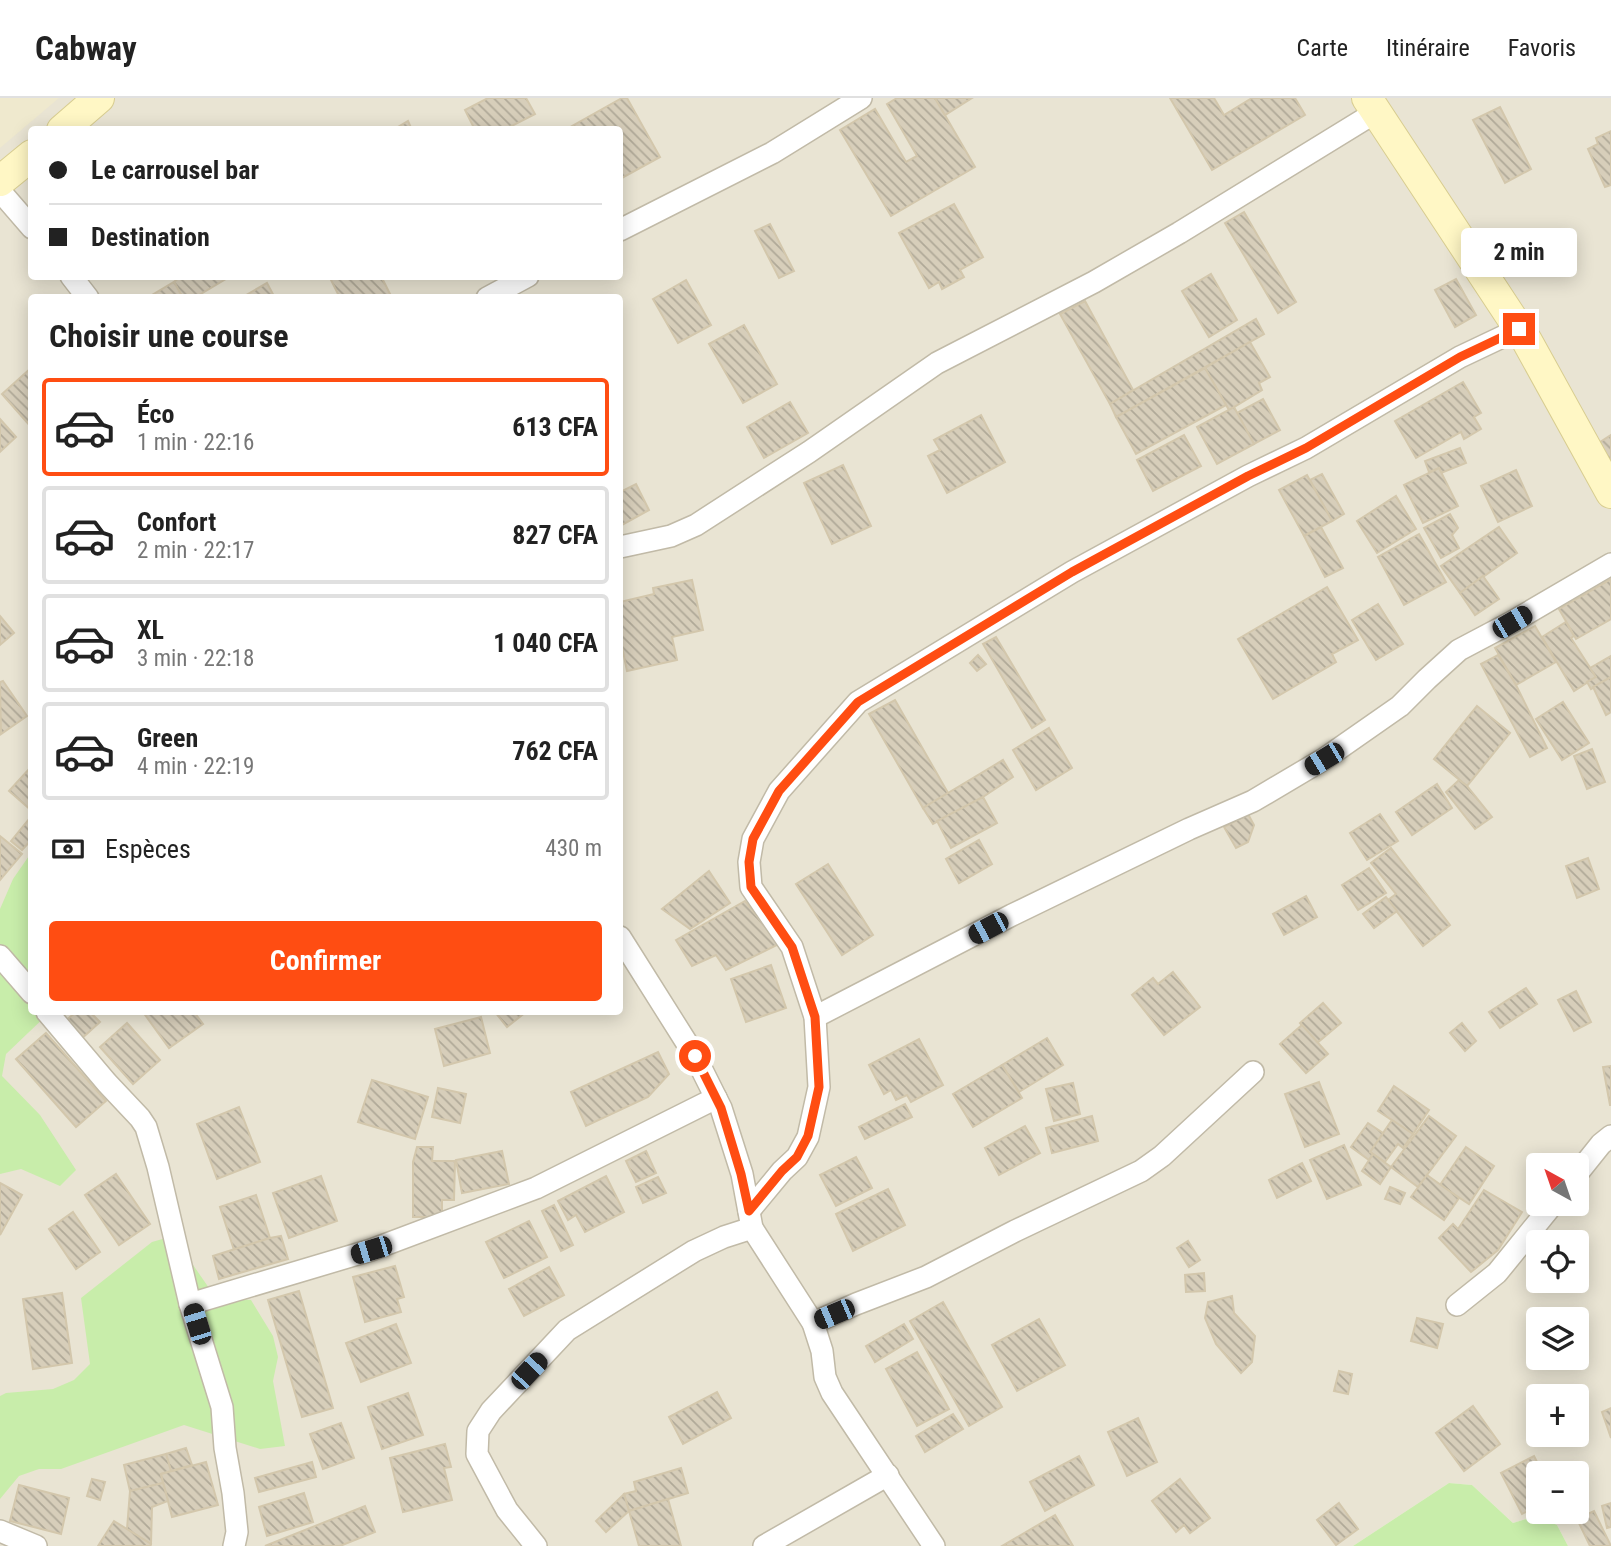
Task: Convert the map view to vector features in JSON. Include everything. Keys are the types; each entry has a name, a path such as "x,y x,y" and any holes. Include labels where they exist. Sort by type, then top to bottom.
{"street":[{"path":"67,126 99,98"},
{"path":"623,228 772,153 861,98"},
{"path":"623,546 671,536 696,525 809,452 937,363 1094,282 1179,233 1372,105 1519,329 1611,493"},
{"path":"0,181 28,158"},
{"path":"0,191 28,223"},
{"path":"74,280 85,294"},
{"path":"494,294 521,280"},
{"path":"536,1546 507,1510 477,1454 478,1431 491,1411 567,1330 694,1251 724,1237 750,1220 782,1171 797,1157 808,1136 819,1087 815,1017 792,947 751,887 749,862 753,839 779,791 858,702 1072,572 1248,476 1306,448 1460,357 1519,329"},
{"path":"815,1017 1012,915 1253,801 1324,759 1400,706 1459,650 1611,564"},
{"path":"623,942 695,1056 721,1108 741,1174 750,1220 813,1323 822,1351 825,1377 832,1393 934,1546"},
{"path":"0,956 28,988"},
{"path":"50,1015 146,1127 190,1304 222,1407 237,1532 234,1546"},
{"path":"813,1323 926,1277 1014,1231 1141,1171 1162,1156 1253,1072"},
{"path":"190,1304 371,1250 536,1188 716,1098"},
{"path":"1589,1159 1611,1136"},
{"path":"1457,1305 1497,1272 1543,1216"},
{"path":"764,1546 888,1475"},
{"path":"0,1531 36,1546"}],"shaded area":[{"path":"0,98 1611,98 1611,1546 1568,1546 1555,1524 1589,1524 1589,1461 1526,1461 1526,1519 1513,1523 1472,1485 1449,1483 1353,1546 0,1546"},
{"path":"0,98 59,98 0,148"}],"green space":[{"path":"28,857 28,1015 47,1015 6,1054 2,1076 40,1115 76,1170 60,1186 21,1169 0,1174 0,909 13,879"},
{"path":"173,1236 209,1288 228,1298 251,1300 273,1336 278,1357 273,1381 285,1446 260,1449 184,1425 61,1469 39,1469 19,1476 0,1499 0,1396 6,1393 53,1389 74,1380 90,1364 81,1298 152,1242"},
{"path":"1449,1483 1472,1485 1513,1523 1526,1519 1526,1524 1557,1525 1568,1546 1353,1546"}],"building":[{"path":"488,98 526,98 535,114 512,126 473,126 465,110"},
{"path":"622,98 627,98 660,157 623,177 623,126 572,126"},
{"path":"897,98 935,98 975,167 891,216 840,130 875,109 906,162 917,156 887,104"},
{"path":"935,98 972,98 945,115"},
{"path":"1170,98 1214,98 1224,115 1252,98 1295,98 1305,115 1212,170"},
{"path":"1500,107 1531,169 1505,183 1473,120"},
{"path":"1611,131 1611,185 1605,187 1588,149 1598,144 1596,138"},
{"path":"954,204 983,257 960,270 964,277 942,289 939,282 929,288 899,233"},
{"path":"1244,212 1296,302 1278,313 1225,223"},
{"path":"770,224 794,271 779,278 755,231"},
{"path":"1211,274 1237,320 1209,337 1182,291"},
{"path":"1456,279 1476,315 1455,327 1435,290"},
{"path":"224,280 201,294 181,294 174,282"},
{"path":"331,280 383,280 390,294 338,294"},
{"path":"686,280 711,325 678,343 653,299"},
{"path":"174,282 181,294 154,294"},
{"path":"267,283 273,294 248,294"},
{"path":"1085,301 1133,390 1110,404 1060,314"},
{"path":"1256,319 1264,334 1116,417 1110,404"},
{"path":"744,325 777,384 743,403 709,344"},
{"path":"1250,342 1270,377 1259,383 1262,390 1229,410 1205,368"},
{"path":"1205,368 1226,405 1136,454 1116,417"},
{"path":"28,371 28,423 2,394"},
{"path":"1463,382 1481,413 1474,417 1481,429 1464,439 1461,432 1416,458 1395,421"},
{"path":"1263,399 1280,430 1254,444 1237,413"},
{"path":"790,402 808,433 764,458 747,427"},
{"path":"1234,407 1254,444 1217,464 1197,427"},
{"path":"981,415 1005,462 947,493 928,456 940,450 934,440"},
{"path":"0,419 16,437 0,452"},
{"path":"1184,435 1201,466 1153,491 1137,460"},
{"path":"1611,435 1611,467 1597,444"},
{"path":"1460,448 1466,463 1441,473 1439,468 1429,472 1425,461"},
{"path":"843,465 871,526 832,544 804,483"},
{"path":"1439,468 1458,506 1423,523 1404,485"},
{"path":"1516,470 1532,506 1498,522 1481,486"},
{"path":"1322,474 1344,514 1332,521 1310,480"},
{"path":"1307,475 1332,521 1304,536 1279,490"},
{"path":"636,484 649,510 623,524 623,490"},
{"path":"1396,496 1416,529 1377,553 1357,521"},
{"path":"1450,514 1458,528 1452,535 1459,548 1441,558 1424,528"},
{"path":"1321,527 1343,568 1325,577 1304,536"},
{"path":"1499,527 1517,553 1460,593 1441,566"},
{"path":"1419,534 1446,582 1404,605 1378,557"},
{"path":"1483,576 1499,599 1475,615 1460,593"},
{"path":"1611,579 1611,619 1576,639 1559,609"},
{"path":"692,580 703,630 672,637 677,660 627,671 623,652 623,601 654,594 653,588"},
{"path":"1327,587 1358,640 1332,654 1336,662 1273,699 1238,639"},
{"path":"1378,604 1403,644 1376,660 1352,620"},
{"path":"0,616 14,633 0,645"},
{"path":"1566,622 1574,636 1571,638 1596,677 1574,691 1542,637"},
{"path":"1535,626 1556,662 1516,685 1495,648"},
{"path":"996,637 1045,720 1032,728 983,644"},
{"path":"978,655 986,664 977,671 970,663"},
{"path":"1498,655 1547,748 1530,757 1481,664"},
{"path":"1611,656 1611,677 1591,689 1587,682 1596,677 1590,668"},
{"path":"1611,677 1611,712 1606,715 1593,687"},
{"path":"3,681 27,716 1,734 0,682"},
{"path":"895,700 948,793 923,808 869,714"},
{"path":"1563,702 1589,743 1562,760 1536,719"},
{"path":"1477,706 1510,733 1467,786 1434,759"},
{"path":"1049,728 1072,768 1036,790 1013,750"},
{"path":"1592,749 1605,782 1587,789 1574,756"},
{"path":"1003,760 1013,777 933,824 923,808"},
{"path":"28,770 28,808 9,791"},
{"path":"1459,780 1492,817 1475,829 1446,792"},
{"path":"1437,784 1452,808 1412,835 1396,812"},
{"path":"983,797 997,823 951,848 937,821"},
{"path":"1248,814 1254,825 1248,842 1236,848 1224,827"},
{"path":"1380,814 1398,841 1367,860 1350,833"},
{"path":"28,820 28,843 22,850 11,841"},
{"path":"0,836 22,854 0,880"},
{"path":"979,840 992,864 959,883 946,859"},
{"path":"1391,848 1450,925 1423,946 1388,900 1396,894 1371,863"},
{"path":"1588,858 1599,889 1577,898 1566,866"},
{"path":"828,864 873,935 842,955 796,884"},
{"path":"1369,868 1386,893 1358,910 1342,885"},
{"path":"709,871 730,903 690,929 662,909"},
{"path":"1306,896 1317,917 1284,935 1273,914"},
{"path":"1386,897 1397,911 1374,928 1363,914"},
{"path":"745,901 779,944 726,970 716,955 692,966 676,940"},
{"path":"771,965 786,1008 746,1022 731,979"},
{"path":"1173,972 1200,1007 1164,1035 1132,995 1153,978 1158,984"},
{"path":"1526,988 1537,1004 1500,1028 1489,1012"},
{"path":"1576,991 1591,1022 1574,1031 1558,1000"},
{"path":"1323,1003 1341,1023 1317,1043 1300,1023"},
{"path":"72,1015 93,1015 100,1022 80,1040 64,1022"},
{"path":"145,1015 196,1015 203,1024 169,1048"},
{"path":"497,1015 522,1015 507,1027"},
{"path":"481,1017 490,1053 444,1066 435,1029"},
{"path":"127,1023 160,1060 133,1084 100,1047"},
{"path":"1462,1023 1476,1041 1465,1051 1450,1033"},
{"path":"1302,1025 1328,1054 1306,1073 1280,1044"},
{"path":"46,1033 106,1101 76,1127 16,1059"},
{"path":"1047,1038 1063,1065 1019,1092 1002,1065"},
{"path":"919,1039 943,1085 911,1102 907,1095 896,1100 891,1090 884,1094 869,1065"},
{"path":"658,1052 669,1074 648,1097 586,1126 571,1092"},
{"path":"1002,1065 1022,1098 973,1127 953,1094"},
{"path":"1611,1066 1611,1105 1610,1105 1603,1067"},
{"path":"372,1080 428,1097 415,1139 358,1122"},
{"path":"1319,1082 1339,1134 1305,1147 1285,1094"},
{"path":"1073,1083 1080,1114 1054,1121 1046,1089"},
{"path":"1394,1086 1429,1110 1413,1134 1378,1111"},
{"path":"438,1088 466,1094 460,1123 432,1117"},
{"path":"905,1104 912,1117 865,1139 859,1127"},
{"path":"239,1107 260,1162 217,1179 197,1124"},
{"path":"1092,1116 1098,1141 1052,1153 1046,1128"},
{"path":"1429,1116 1456,1136 1418,1187 1391,1167"},
{"path":"1392,1120 1413,1134 1403,1148 1398,1144 1385,1162 1370,1152"},
{"path":"1368,1123 1383,1133 1370,1152 1373,1154 1369,1160 1351,1147"},
{"path":"1025,1126 1040,1153 999,1175 985,1148"},
{"path":"1344,1145 1361,1185 1327,1199 1310,1160"},
{"path":"417,1147 433,1147 432,1161 455,1161 454,1200 442,1200 442,1217 413,1217 413,1162"},
{"path":"1466,1147 1494,1166 1469,1204 1440,1185"},
{"path":"502,1151 509,1184 462,1193 456,1160"},
{"path":"646,1151 656,1173 636,1182 626,1161"},
{"path":"1373,1154 1391,1167 1380,1184 1362,1171"},
{"path":"856,1157 872,1188 836,1206 820,1175"},
{"path":"1302,1163 1311,1181 1277,1198 1269,1180"},
{"path":"116,1174 150,1224 119,1245 85,1195"},
{"path":"1427,1175 1459,1198 1444,1220 1411,1197"},
{"path":"321,1176 337,1221 289,1238 273,1193"},
{"path":"606,1176 624,1212 585,1232 576,1215 568,1220 558,1201"},
{"path":"658,1177 666,1193 643,1203 636,1187"},
{"path":"0,1183 22,1195 0,1235"},
{"path":"1390,1187 1405,1193 1400,1204 1385,1199"},
{"path":"888,1189 905,1225 853,1251 836,1214"},
{"path":"1484,1190 1522,1212 1498,1250 1471,1272 1439,1238 1453,1224 1458,1229"},
{"path":"256,1195 270,1238 234,1250 220,1207"},
{"path":"554,1205 573,1245 561,1251 542,1211"},
{"path":"73,1212 100,1252 76,1269 49,1229"},
{"path":"529,1221 547,1257 504,1278 486,1242"},
{"path":"281,1236 288,1259 219,1279 213,1256"},
{"path":"1188,1241 1200,1260 1189,1267 1177,1248"},
{"path":"395,1266 404,1297 397,1299 401,1312 365,1322 353,1277"},
{"path":"549,1267 564,1295 524,1316 509,1289"},
{"path":"1204,1273 1205,1291 1186,1292 1185,1275"},
{"path":"299,1291 333,1408 302,1417 268,1300"},
{"path":"62,1293 72,1363 33,1369 23,1299"},
{"path":"1232,1296 1234,1313 1255,1336 1252,1362 1241,1373 1216,1344 1205,1318 1208,1302"},
{"path":"943,1302 1002,1407 969,1426 910,1321"},
{"path":"1417,1318 1443,1324 1437,1348 1411,1341"},
{"path":"1039,1319 1065,1365 1017,1391 992,1345"},
{"path":"396,1324 411,1363 361,1382 346,1343"},
{"path":"904,1324 913,1339 875,1362 866,1346"},
{"path":"917,1352 949,1409 917,1426 886,1369"},
{"path":"1339,1371 1352,1374 1348,1394 1334,1391"},
{"path":"717,1392 731,1418 683,1444 669,1417"},
{"path":"408,1393 423,1435 382,1449 368,1407"},
{"path":"1473,1406 1500,1444 1464,1471 1436,1433"},
{"path":"1611,1408 1611,1438 1602,1412"},
{"path":"953,1414 963,1429 925,1452 916,1436"},
{"path":"1138,1418 1157,1462 1127,1476 1108,1432"},
{"path":"341,1423 354,1458 323,1469 310,1434"},
{"path":"445,1444 451,1467 444,1468 452,1500 403,1512 390,1458"},
{"path":"186,1448 192,1465 171,1471 166,1454"},
{"path":"166,1454 171,1471 161,1474 163,1483 130,1491 124,1465"},
{"path":"1079,1456 1094,1485 1045,1511 1030,1482"},
{"path":"1534,1456 1536,1461 1526,1461 1526,1512 1522,1514 1501,1473"},
{"path":"206,1462 218,1505 172,1517 161,1474"},
{"path":"312,1462 316,1477 259,1492 255,1478"},
{"path":"681,1468 688,1493 629,1511 624,1494 636,1491 634,1482"},
{"path":"92,1479 105,1482 100,1500 87,1496"},
{"path":"1180,1479 1210,1518 1190,1533 1184,1525 1176,1532 1152,1501"},
{"path":"163,1483 168,1501 152,1507 151,1544 127,1529 130,1491"},
{"path":"19,1485 69,1498 61,1534 10,1521"},
{"path":"304,1493 313,1522 267,1536 259,1507"},
{"path":"624,1494 629,1511 606,1532 596,1521"},
{"path":"668,1499 681,1546 639,1546 629,1511"},
{"path":"1339,1503 1358,1529 1336,1545 1317,1520"},
{"path":"1611,1503 1611,1527 1607,1528 1602,1506"},
{"path":"365,1506 375,1532 340,1546 265,1546"},
{"path":"1594,1511 1611,1546 1590,1546 1579,1524 1589,1524 1589,1513"},
{"path":"1055,1515 1073,1546 1002,1546"},
{"path":"114,1521 151,1544 150,1546 98,1546"}],"route":[{"path":"695,1056 721,1108 749,1211 797,1157 808,1136 819,1087 815,1017 792,947 751,887 749,862 753,839 779,791 858,702 1072,572 1248,476 1306,448 1460,357 1519,329"}]}
